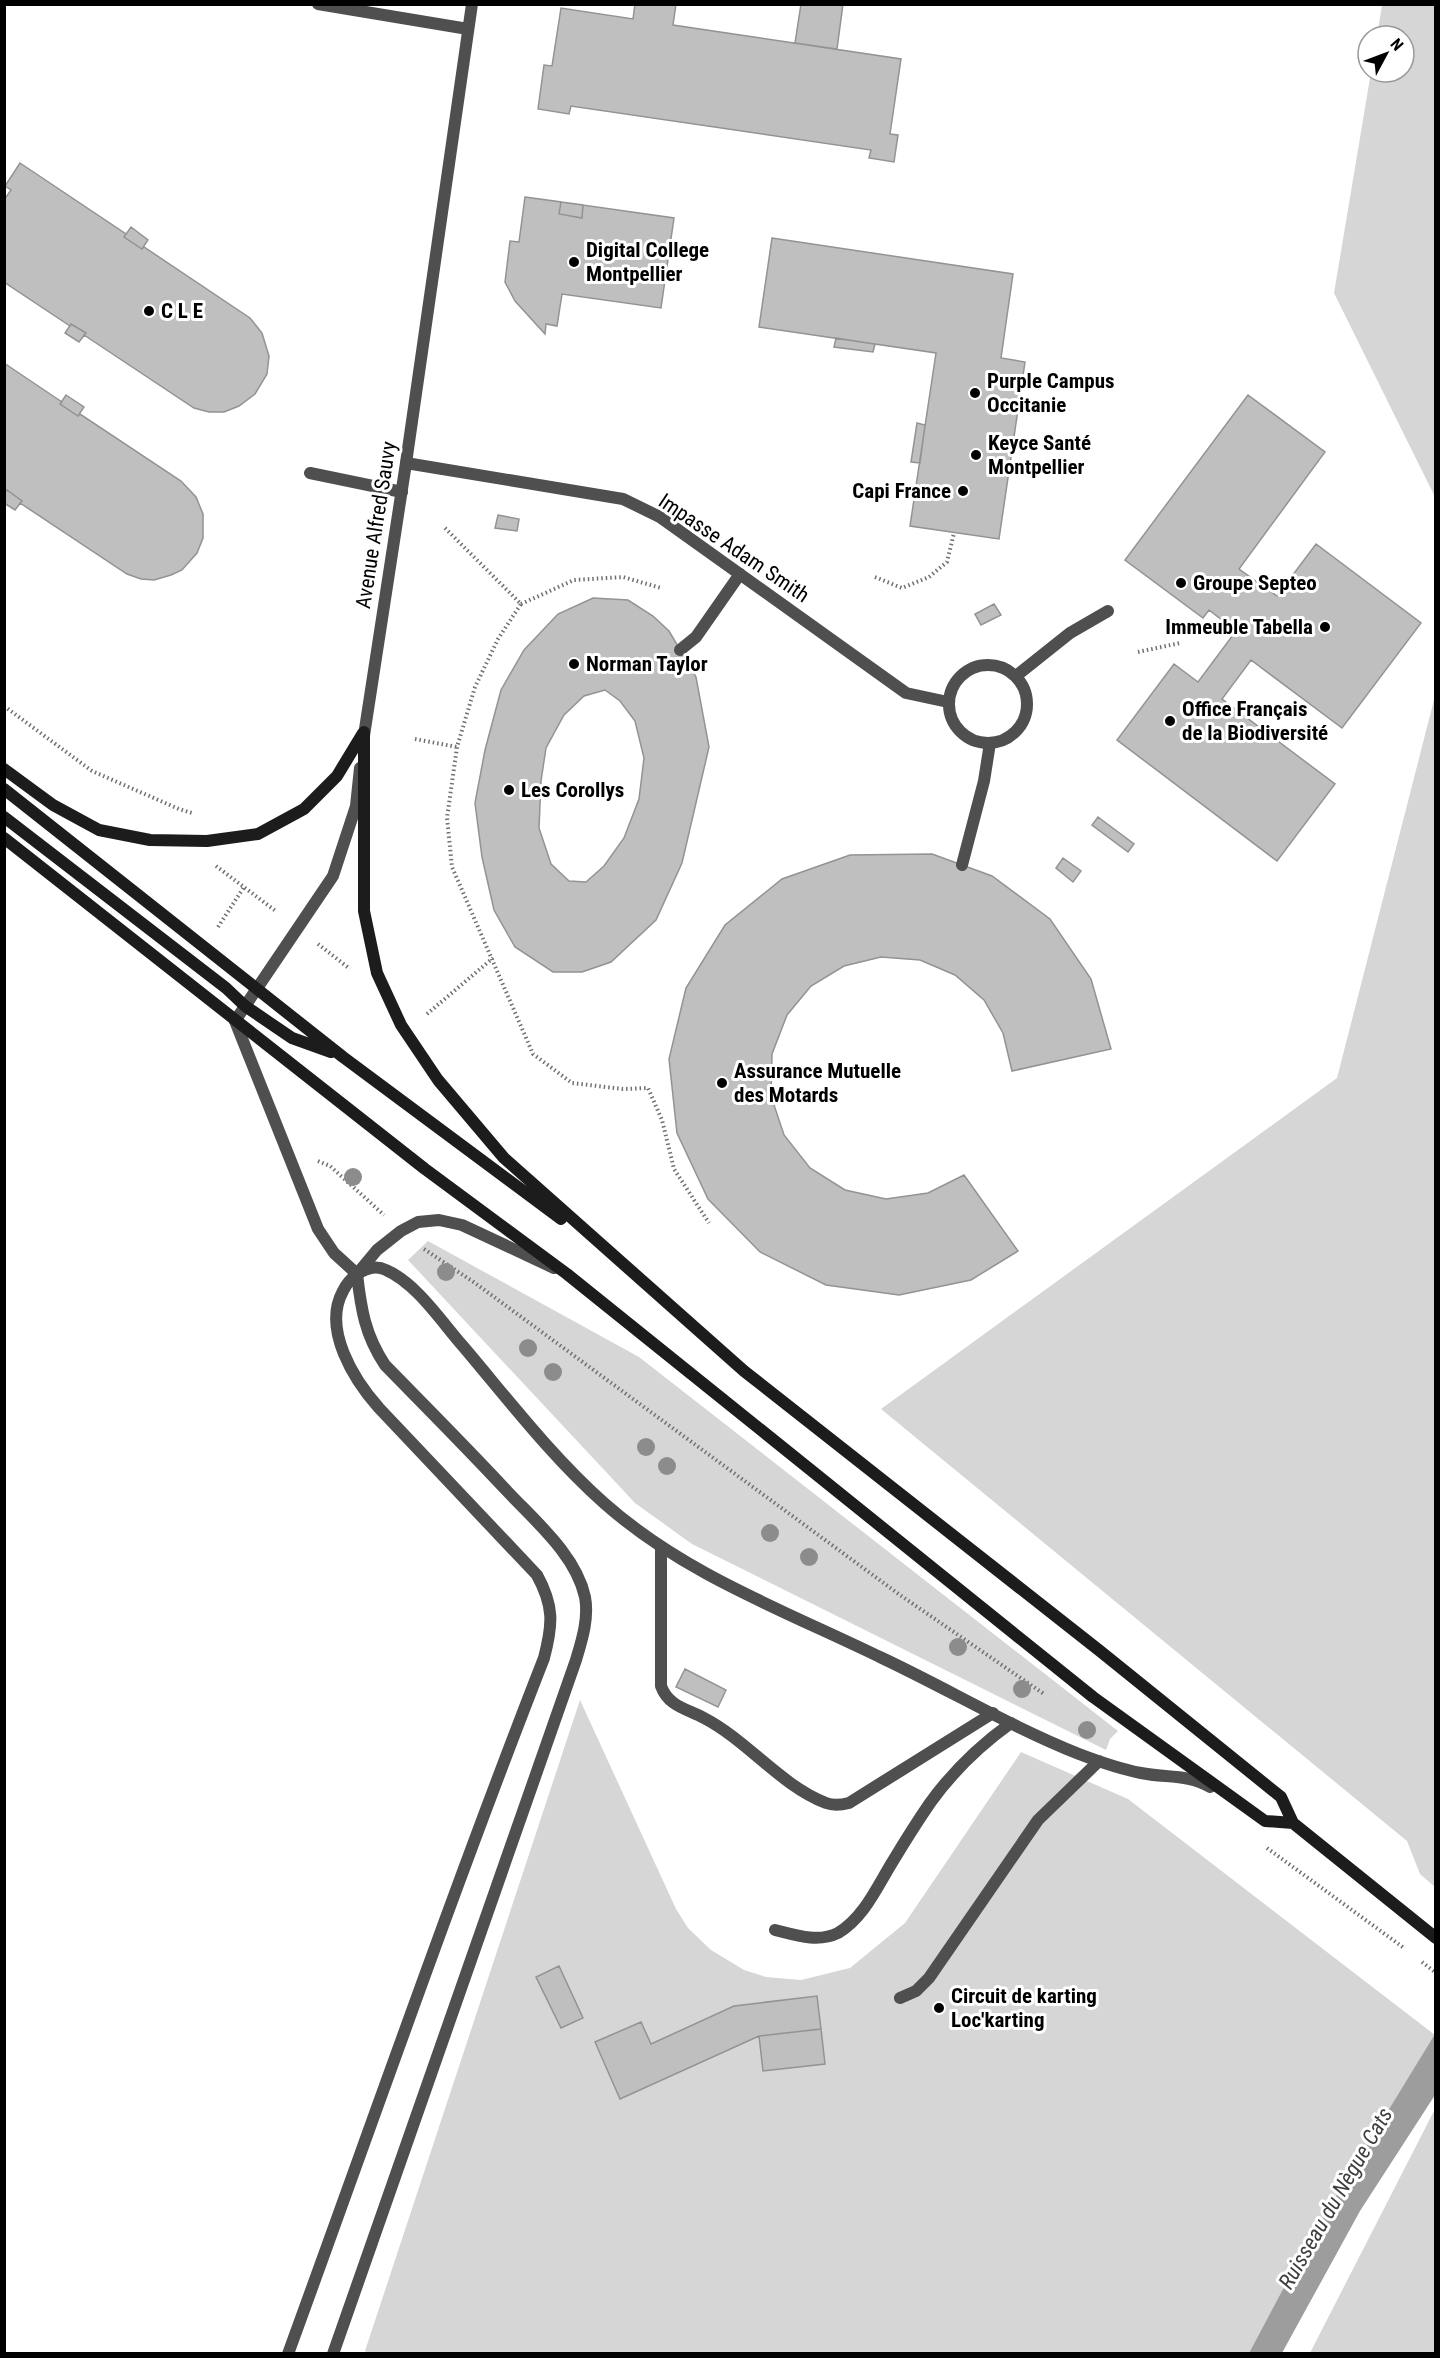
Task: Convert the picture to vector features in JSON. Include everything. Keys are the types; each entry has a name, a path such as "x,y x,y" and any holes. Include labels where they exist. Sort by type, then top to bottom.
{"main road":[{"path":"4,769 53,805 99,830 150,840 207,841 258,834 304,809 337,776 364,732"},
{"path":"364,732 364,911 377,973 401,1025 438,1080 504,1158 744,1371 1100,1651 1281,1797 1293,1823 1436,1938"},
{"path":"4,789 343,1057 627,1268"},
{"path":"4,818 226,988 245,1006 292,1038 343,1057"},
{"path":"4,838 425,1169 567,1274 1093,1697 1264,1821 1293,1823"}],"street":[{"path":"318,4 468,29"},
{"name":"Avenue Alfred Sauvy","path":"235,1021 333,876 356,806 364,732 402,492 472,4"},
{"name":"Impasse Adam Smith","path":"406,463 623,500 660,517 906,693 948,702"},
{"path":"310,473 402,492"},
{"path":"680,650 696,637 740,574"},
{"path":"1016,676 1070,633 1108,611"},
{"path":"980,665 1000,666 1016,676 1024,687 1028,699 1027,712 1022,724 1014,734 1003,741 977,742 965,736 955,727 948,702 951,689 968,669 980,665"},
{"path":"962,865 984,781 990,743"},
{"path":"235,1021 318,1229 334,1253 357,1274 365,1324 372,1346 385,1365 485,1467 567,1557 579,1578 585,1597 586,1614 576,1660 333,2354"},
{"path":"288,2354 425,1979 470,1847 544,1658 551,1625 549,1599 537,1575 364,1391 351,1370 340,1341 336,1312 343,1290 377,1250 401,1231 418,1222 439,1220 462,1225 567,1274"},
{"path":"357,1274 375,1267 385,1269 422,1298 563,1464 621,1518 662,1549 711,1578 868,1650 1054,1744 1142,1774 1198,1779 1264,1821"},
{"path":"662,1549 661,1686 664,1695 671,1702 720,1728 798,1788 827,1804 839,1806 849,1803 993,1713"},
{"path":"775,1930 803,1937 820,1938 836,1933 850,1924 862,1911 907,1837 957,1769 982,1744 1011,1723"},
{"path":"900,1998 916,1991 929,1978 1038,1820 1099,1761"}],"path":[{"path":"445,528 521,604"},
{"path":"875,577 902,588 929,578 947,562 954,533"},
{"path":"661,588 623,577 574,580 521,604 498,639 474,687 457,747 447,818 452,867 533,1054 572,1083 623,1089 648,1088 662,1120 675,1170 709,1223"},
{"path":"1138,652 1180,643"},
{"path":"4,706 92,771 157,800 196,814"},
{"path":"415,739 457,747"},
{"path":"204,947 244,887"},
{"path":"427,1014 493,958"},
{"path":"291,1166 313,1160 330,1166 416,1243 475,1283 891,1588 1052,1700"},
{"path":"1258,1841 1436,1973"}],"shaded area":[{"path":"1382,5 1435,5 1435,497 1334,293 1369,84 1416,84 1416,24 1379,24"},
{"path":"1435,696 1435,1887 1420,1874 1407,1841 881,1409 1337,1078"},
{"path":"428,1241 639,1357 1118,1731 1110,1739 1106,1750 692,1544 635,1503 408,1260"},
{"name":"Circuit de karting Loc'karting","path":"580,1700 676,1909 688,1928 711,1950 744,1970 766,1977 801,1980 850,1968 905,1923 1021,1752 1128,1799 1435,2035 1308,2242 1249,2353 371,2354 365,2351"},
{"path":"1435,2109 1435,2353 1310,2353"}],"water":[{"name":"Ruisseau du Nègue Cats","path":"1435,2034 1435,2095 1360,2211 1282,2353 1249,2353 1308,2242"}],"building":[{"path":"635,4 676,4 673,25 901,59 890,134 898,135 894,162 869,158 871,150 571,106 569,114 538,109 544,65 552,66 561,8 633,19"},
{"path":"801,4 843,4 837,49 795,43"},
{"path":"20,163 126,234 124,237 142,249 144,247 250,318 262,333 269,356 267,374 255,394 239,406 224,412 209,412 194,408 84,335 86,333 71,324 70,326 4,282 4,200 11,190 5,186"},
{"path":"525,197 561,202 559,214 582,218 583,205 674,218 661,308 562,294 557,326 546,324 545,334 515,301 505,282 510,241 519,242"},
{"path":"561,202 583,205 582,218 559,214"},
{"path":"131,227 148,240 142,249 124,237"},
{"name":"Purple Campus Occitanie","path":"772,238 1013,274 1001,358 1025,362 999,539 910,526 936,353 759,327"},
{"path":"71,324 86,333 79,342 65,333"},
{"path":"836,338 875,344 873,352 834,347"},
{"path":"4,363 62,402 60,404 78,416 80,414 181,481 196,497 203,514 203,538 197,553 182,570 154,580 141,579 127,574 20,503 22,501 7,490 4,493"},
{"path":"66,395 84,407 78,416 60,404"},
{"name":"Immeuble Tabella","path":"1248,395 1325,452 1239,569 1277,596 1316,544 1421,623 1342,728 1251,660 1222,699 1335,784 1277,861 1117,740 1174,664 1198,682 1236,631 1209,610 1203,618 1125,560"},
{"path":"917,423 925,425 920,463 911,462"},
{"path":"7,490 22,501 15,510 4,503 4,494"},
{"path":"498,515 519,519 517,531 495,528"},
{"name":"Les Corollys","path":"593,598 628,600 653,616 669,631 696,677 709,747 682,863 656,920 611,962 582,972 553,972 515,947 494,910 482,857 475,803 485,750 501,690 524,650 558,614","holes":["605,690 620,701 635,721 644,758 639,799 624,838 604,866 586,882 569,881 551,864 539,828 541,781 546,748 564,715 584,696"]},
{"path":"994,604 1001,615 981,625 975,614"},
{"path":"1098,817 1134,844 1128,852 1092,825"},
{"name":"Assurance Mutuelle des Motards","path":"932,854 992,876 1050,919 1091,979 1111,1049 1012,1071 1003,1033 984,1000 955,975 920,960 881,957 844,966 811,986 787,1015 772,1054 771,1096 784,1135 810,1168 845,1190 886,1199 928,1193 964,1175 1018,1251 971,1280 899,1295 826,1285 760,1252 708,1199 677,1133 669,1059 686,988 725,925 782,879 850,855"},
{"path":"1063,858 1081,871 1073,882 1056,868"},
{"path":"685,1669 726,1690 718,1707 676,1687"},
{"path":"559,1966 583,2018 561,2028 536,1977"},
{"path":"817,1996 821,2029 759,2036 620,2099 595,2042 641,2022 651,2044 734,2006"},
{"path":"821,2029 825,2064 763,2071 759,2036"}],"place":[{"name":"Digital College Montpellier","path":"574,262"},
{"name":"C L E","path":"149,311"},
{"name":"Purple Campus Occitanie","path":"975,393"},
{"name":"Keyce Santé Montpellier","path":"976,455"},
{"name":"Capi France","path":"963,491"},
{"name":"Groupe Septeo","path":"1181,583"},
{"name":"Immeuble Tabella","path":"1325,627"},
{"name":"Norman Taylor","path":"574,664"},
{"name":"Office Français de la Biodiversité","path":"1170,721"},
{"name":"Les Corollys","path":"509,790"},
{"name":"Assurance Mutuelle des Motards","path":"722,1083"},
{"name":"Circuit de karting Loc'karting","path":"939,2008"}]}
